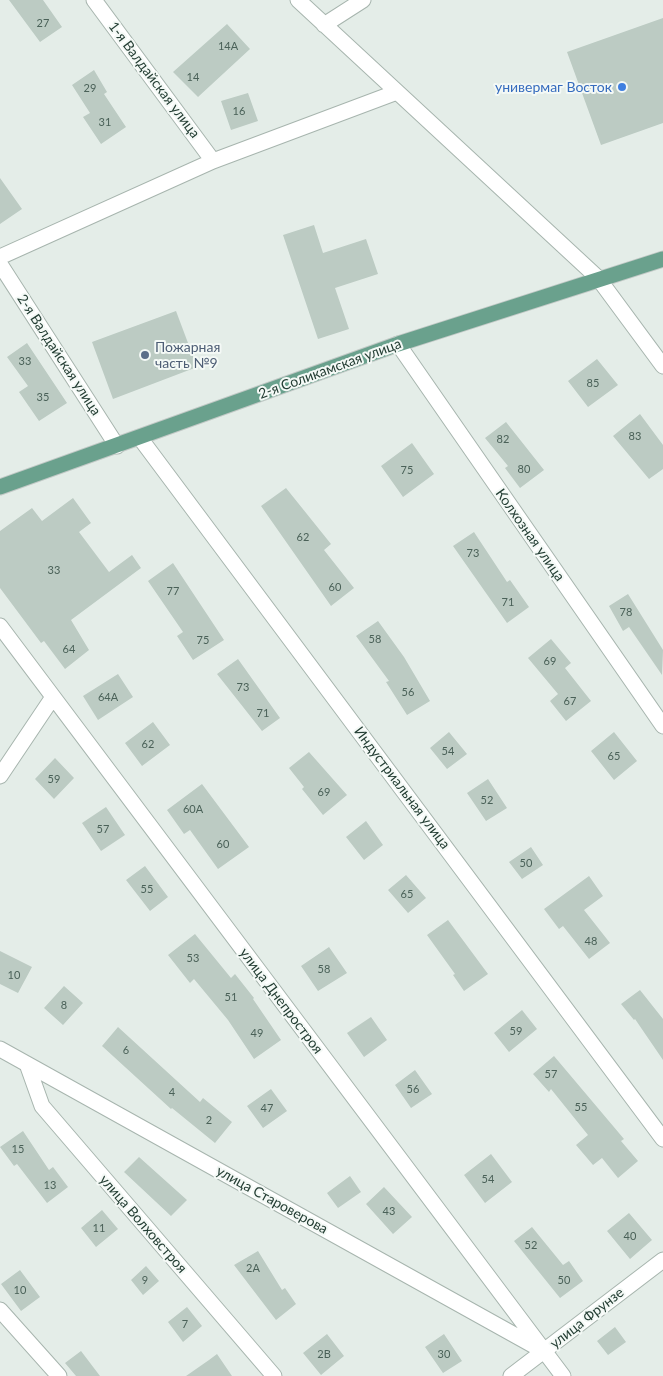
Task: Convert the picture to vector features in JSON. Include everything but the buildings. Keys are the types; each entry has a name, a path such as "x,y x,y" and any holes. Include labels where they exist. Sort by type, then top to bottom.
{"main road":[{"name":"2-я Соликамская улица","path":"0,487 398,344 598,278 663,259"}],"street":[{"name":"1-я Валдайская улица","path":"94,0 213,161"},
{"path":"298,0 598,278 663,366"},
{"path":"324,25 363,0"},
{"path":"0,257 213,161 397,92"},
{"name":"2-я Валдайская улица","path":"0,264 117,446"},
{"name":"Колхозная улица","path":"398,344 663,726"},
{"name":"Индустриальная улица","path":"140,438 663,1139"},
{"name":"улица Днепростроя","path":"0,626 563,1376"},
{"path":"0,776 53,697"},
{"name":"улица Староверова","path":"0,1048 544,1351"},
{"name":"улица Волховстроя","path":"27,1064 42,1106 274,1376"},
{"name":"улица Фрунзе","path":"511,1376 663,1260"},
{"path":"0,1310 59,1376"}],"place":[{"name":"универмаг Восток","path":"622,87"},
{"name":"Пожарная часть №9","path":"145,355"}]}
